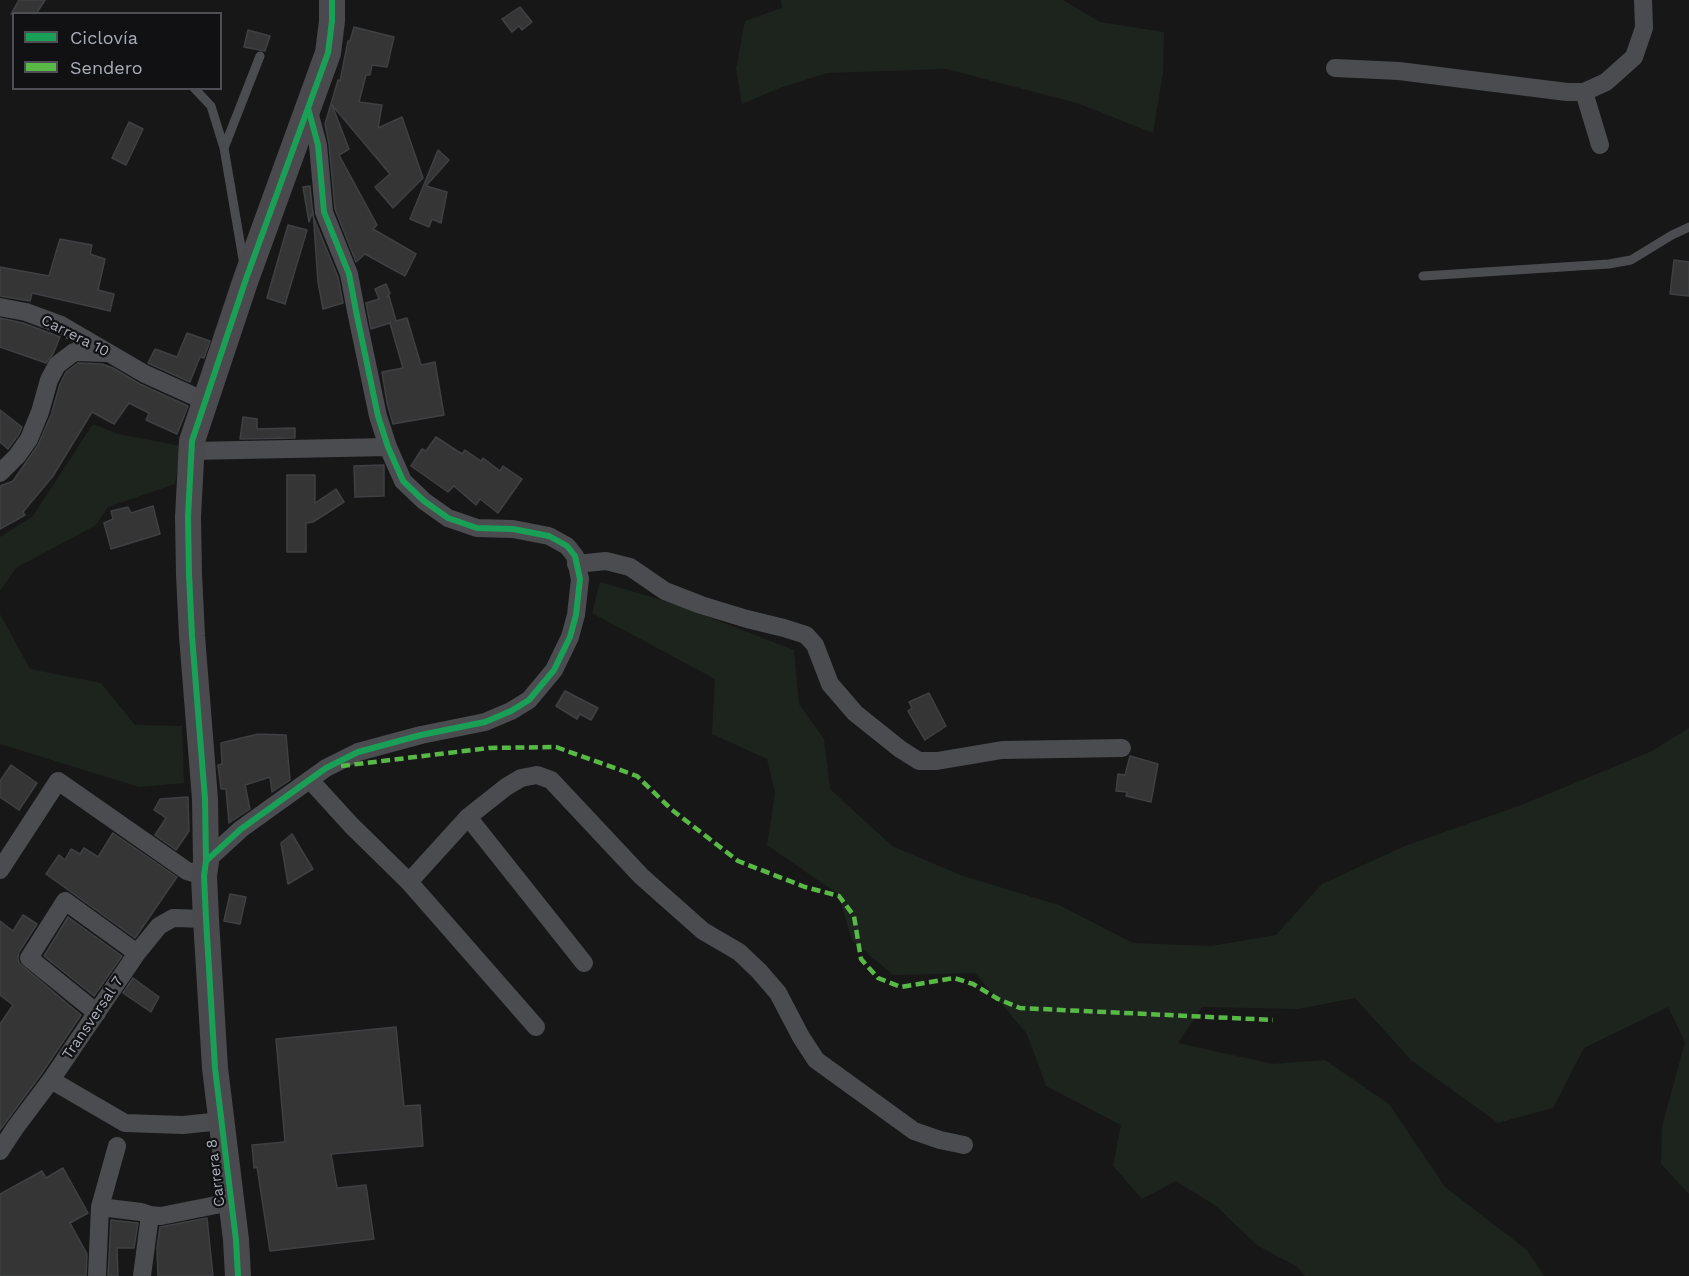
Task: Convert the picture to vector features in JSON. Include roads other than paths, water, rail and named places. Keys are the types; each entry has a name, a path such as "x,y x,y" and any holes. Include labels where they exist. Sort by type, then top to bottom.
{"street":[{"name":"Carrera 8","path":"238,1276 236,1240 215,1068 206,919 205,799 189,574 188,518 192,441 246,279 328,53 333,0"},
{"path":"1335,68 1399,71 1567,92 1584,92 1606,82 1634,57 1644,28 1643,0"},
{"path":"1584,92 1600,145"},
{"path":"0,870 58,781 187,871 205,868 241,829 326,768 358,752 421,735 485,722 529,700 554,670 570,637 576,615 580,579 575,556 567,546 549,536 513,529 477,528 448,518 424,501 403,481 378,416 349,274 324,212 318,145 308,108"},
{"name":"Carrera 10","path":"0,307 26,312 61,325 145,374 205,401"},
{"path":"0,473 17,456 29,439 49,380 57,365 74,352 110,353"},
{"path":"192,451 388,447"},
{"path":"576,564 606,561 630,567 665,591 700,605 806,635 815,645 830,684 855,713 919,761 937,761 1002,750 1122,748"},
{"path":"409,882 468,817 506,787 521,778 537,775 551,780 641,876 703,931 739,952 759,971 778,993 816,1060 914,1131 964,1145"},
{"path":"310,780 351,825 409,882 536,1027"},
{"path":"468,817 584,963"},
{"path":"97,1013 29,958 65,901 137,953"},
{"name":"Transversal 7","path":"0,1151 7,1123 51,1080 137,953 159,926 173,918 206,919"},
{"path":"51,1080 125,1124 183,1125 222,1121"},
{"path":"97,1276 100,1207 117,1146"},
{"path":"100,1207 161,1216 231,1202"},
{"path":"142,1276 150,1215"}],"lane":[{"path":"224,148 260,56"},
{"path":"196,90 211,106 224,148 246,279"},
{"path":"1423,276 1609,264 1631,260 1689,227"}]}
